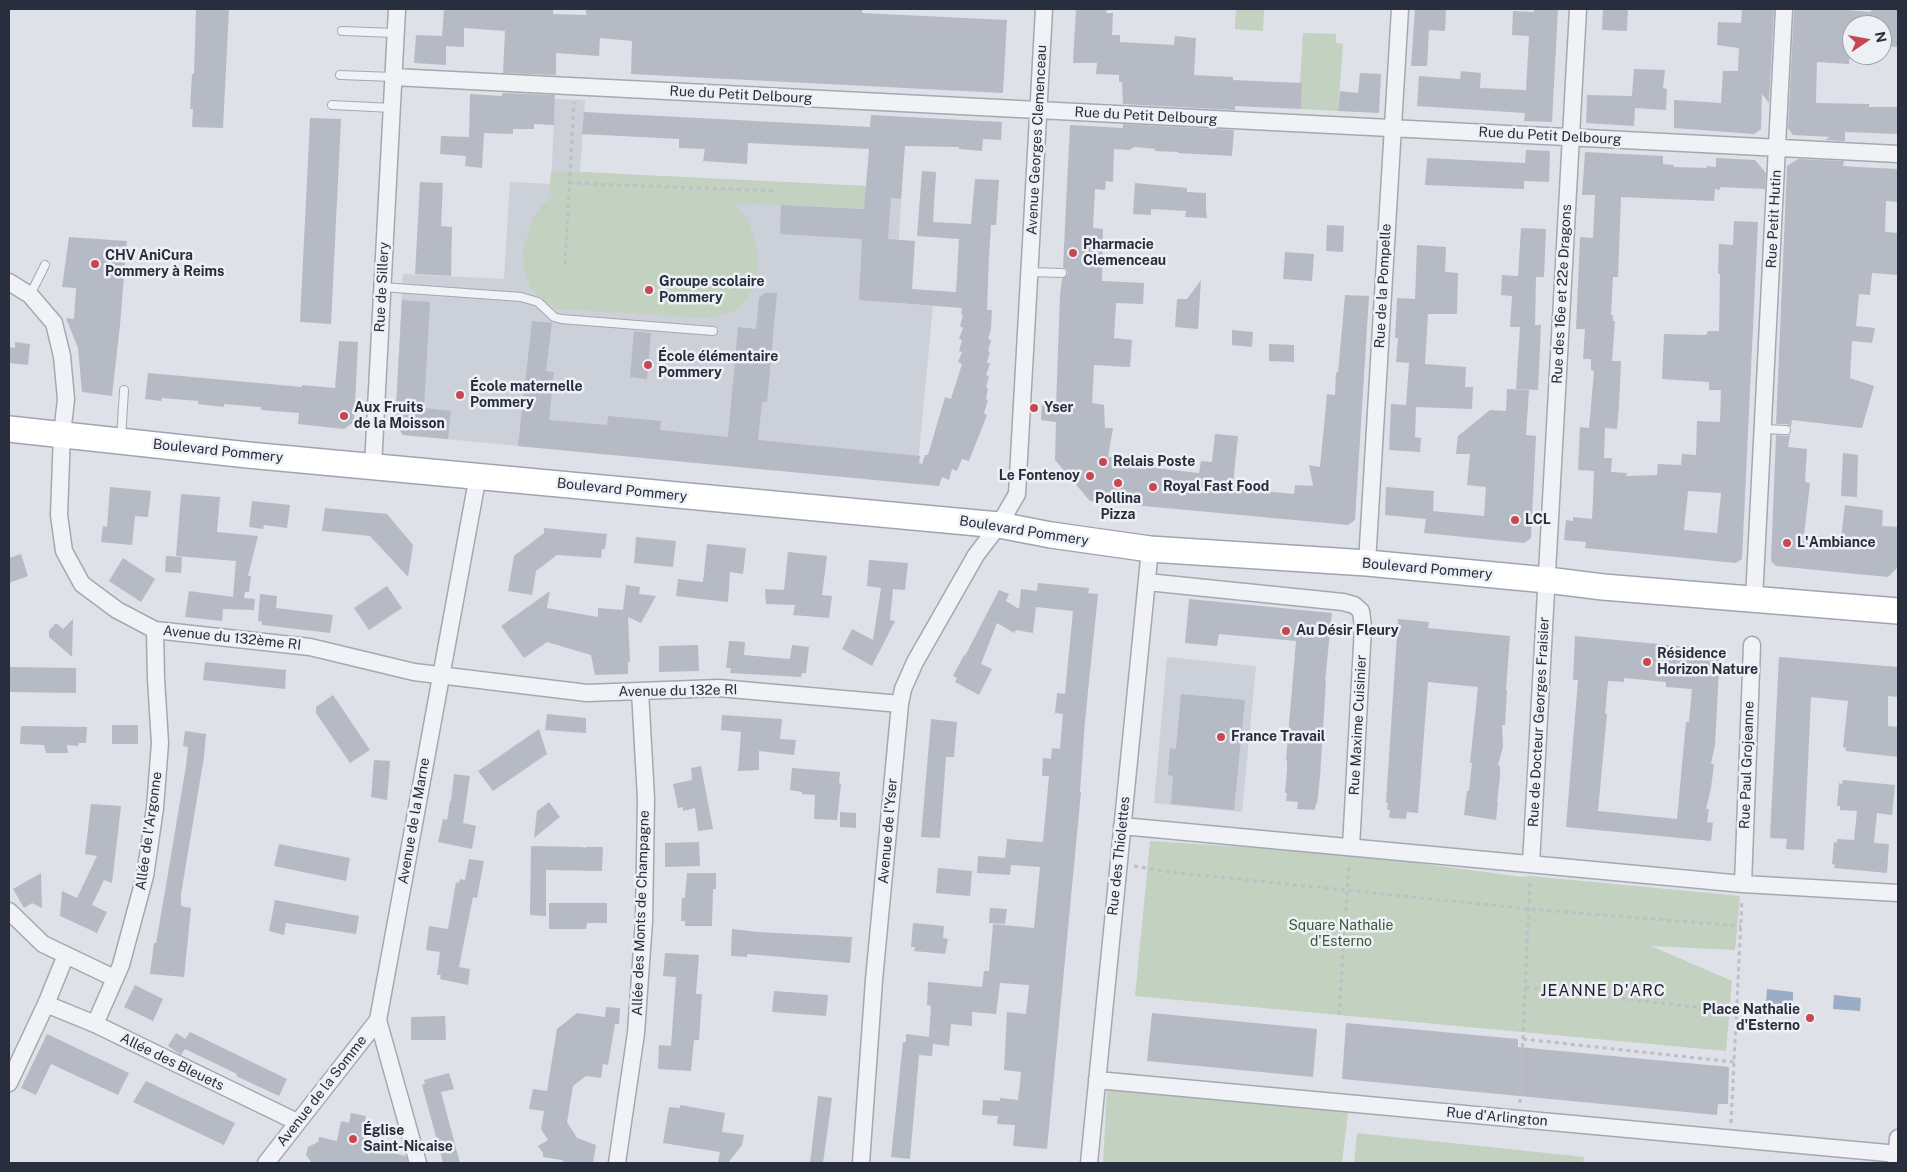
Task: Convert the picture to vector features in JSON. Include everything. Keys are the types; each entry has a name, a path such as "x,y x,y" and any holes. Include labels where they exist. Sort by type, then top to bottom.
{"main road":[{"name":"Boulevard Pommery","path":"9,429 248,455 999,524 1051,535 1150,549 1367,563 1603,587 1898,611"}],"street":[{"name":"Rue de Sillery","path":"373,466 397,9"},
{"name":"Avenue Georges Clemenceau","path":"999,524 1017,494 1018,487 1044,9"},
{"name":"Rue de la Pompelle","path":"1367,563 1400,9"},
{"name":"Rue des 16e et 22e Dragons","path":"1547,580 1578,9"},
{"name":"Rue Petit Hutin","path":"1754,599 1784,9"},
{"name":"Rue du Petit Delbourg","path":"393,77 1898,154"},
{"name":"Avenue du 132ème RI","path":"9,282 30,295 54,323 62,356 66,399 62,434 59,515 64,551 82,584 117,610 155,630 310,647 414,672 448,676"},
{"name":"Avenue de la Marne","path":"418,1163 378,1020 448,676 478,475"},
{"name":"Avenue de l'Yser","path":"861,1163 874,980 903,689 915,662 976,555 999,524"},
{"name":"Rue des Thiolettes","path":"1089,1163 1150,549"},
{"name":"Rue de Docteur Georges Fraisier","path":"1531,864 1547,580"},
{"name":"Rue Maxime Cuisinier","path":"1147,582 1343,602 1354,605 1361,611 1363,627 1351,847"},
{"name":"Allée de l'Argonne","path":"95,1024 121,965 145,876 155,808 160,743 155,630"},
{"name":"Rue Paul Grojeanne","path":"1743,884 1752,645"},
{"name":"Avenue du 132e RI","path":"448,676 587,693 720,688 900,704"},
{"name":"Allée des Monts de Champagne","path":"617,1163 636,1034 644,922 646,799 640,690"},
{"path":"1122,826 1743,884 1898,893"},
{"path":"9,911 44,944 114,978"},
{"path":"9,1083 46,1004 66,955"},
{"name":"Allée des Bleuets","path":"46,1004 95,1024 297,1122"},
{"name":"Avenue de la Somme","path":"266,1163 378,1020"},
{"name":"Rue d'Arlington","path":"1097,1080 1897,1153"}],"lane":[{"path":"342,31 395,33"},
{"path":"340,75 393,77"},
{"path":"332,105 392,108"},
{"path":"30,295 46,265"},
{"path":"1030,272 1062,273"},
{"path":"382,287 521,297 538,302 554,317 561,319 713,331"},
{"path":"121,441 124,390"},
{"path":"1763,428 1786,430"}],"path":[{"path":"565,264 574,87"},
{"path":"569,183 778,191"},
{"path":"1339,1015 1351,847"},
{"path":"1118,864 1170,872 1529,909 1741,926"},
{"path":"1519,1119 1531,864"},
{"path":"1730,1139 1743,884"},
{"path":"1526,987 1736,1012"},
{"path":"1523,1040 1734,1062"}],"shaded area":[{"name":"Groupe scolaire Pommery","path":"555,99 585,100 580,172 902,188 895,303 933,306 916,484 403,435 395,424 403,274 504,279 510,182 551,184"},
{"path":"1167,657 1256,666 1242,812 1154,803"}],"green space":[{"path":"1236,9 1264,9 1263,31 1235,29"},
{"path":"1303,33 1336,34 1336,43 1343,44 1338,111 1301,109 1302,83 1300,83"},
{"path":"551,172 867,186 864,208 733,203 747,218 753,235 758,255 756,282 746,301 732,312 709,318 557,309 539,298 530,286 524,269 523,250 533,218 543,204 556,196 549,195"},
{"name":"Square Nathalie d'Esterno","path":"1150,841 1350,854 1522,877 1530,876 1740,896 1735,950 1651,946 1732,981 1726,1051 1135,996"},
{"path":"1107,1089 1348,1112 1342,1163 1103,1163"},
{"path":"1357,1133 1584,1157 1583,1163 1354,1163"}],"water":[{"path":"1767,989 1793,992 1793,1005 1766,1003"},
{"path":"1834,995 1861,998 1860,1011 1833,1009"}],"building":[{"path":"196,9 229,9 223,128 192,127 193,109 190,109 192,74 194,74"},
{"path":"444,9 553,9 553,14 586,15 586,9 862,9 862,13 1007,20 1003,93 631,74 632,41 600,38 599,56 556,53 556,75 503,73 505,31 464,28 464,47 446,46 446,65 414,63 416,35 442,36"},
{"path":"1076,9 1107,9 1106,13 1113,13 1112,35 1120,35 1120,42 1174,45 1175,36 1196,38 1194,75 1233,77 1233,80 1302,83 1301,109 1235,106 1235,110 1123,104 1122,82 1119,82 1119,75 1096,74 1097,63 1073,63"},
{"path":"1415,9 1446,9 1445,31 1429,30 1427,66 1411,66"},
{"path":"1534,9 1558,9 1552,122 1524,121 1525,113 1417,106 1419,76 1460,79 1461,71 1481,73 1480,88 1526,90 1529,36 1512,35 1513,11 1534,12"},
{"path":"1603,9 1628,9 1627,31 1602,30"},
{"path":"1742,9 1774,9 1769,103 1762,94 1761,129 1754,134 1674,128 1674,100 1721,103 1723,71 1738,71 1739,48 1717,45 1718,22 1741,23"},
{"path":"1794,9 1835,9 1871,12 1871,9 1898,9 1898,47 1892,47 1892,15 1842,15 1842,64 1817,62 1816,103 1869,104 1869,107 1898,107 1898,134 1845,132 1845,141 1825,140 1830,137 1793,135 1788,128"},
{"path":"1634,69 1665,70 1663,88 1667,89 1666,110 1635,108 1634,126 1586,123 1587,95 1632,96"},
{"path":"1360,73 1381,74 1379,113 1338,111 1340,91 1358,93"},
{"path":"502,93 555,95 554,125 534,124 534,129 513,129 513,134 484,133 482,168 465,166 466,156 440,154 441,136 469,137 470,94 502,96"},
{"path":"584,112 870,127 871,115 1002,122 1001,140 983,139 982,151 959,149 959,147 905,146 901,199 891,198 888,239 915,241 912,289 956,292 959,239 917,236 922,171 936,172 933,222 971,224 975,179 999,180 996,225 991,225 989,256 987,310 992,310 991,329 988,339 991,340 988,351 990,352 987,362 990,364 986,375 989,376 986,387 988,388 986,399 988,400 984,413 987,415 969,461 962,459 957,471 952,469 949,480 942,477 939,486 518,446 532,321 552,323 546,371 554,372 549,420 607,425 608,416 661,421 660,430 728,437 738,327 756,329 759,298 765,293 777,293 767,402 762,402 758,440 920,456 919,463 922,464 925,455 928,455 945,397 951,399 962,364 958,362 962,352 959,351 962,340 959,339 963,328 960,326 963,315 961,314 962,308 859,300 862,239 780,234 781,205 864,209 869,149 748,143 747,164 703,161 705,149 679,148 679,139 582,134"},
{"path":"310,118 341,119 331,324 300,322"},
{"path":"1123,124 1234,130 1232,156 1155,151 1155,149 1135,147 1129,150 1114,149 1113,182 1106,181 1105,190 1095,189 1093,228 1103,229 1102,281 1144,283 1143,304 1116,303 1114,338 1132,340 1130,367 1094,365 1092,403 1104,405 1105,428 1113,428 1108,457 1138,459 1138,466 1199,473 1201,461 1212,462 1215,434 1238,436 1233,484 1263,487 1262,491 1294,494 1295,485 1313,486 1309,465 1320,467 1327,394 1335,395 1345,295 1369,296 1355,520 1348,525 1090,501 1055,460 1056,422 1041,420 1042,405 1056,406 1060,295 1062,279 1068,274 1067,270 1063,267 1070,125 1123,128"},
{"path":"1526,150 1550,151 1549,182 1524,181 1524,189 1425,185 1427,158 1525,163"},
{"path":"1585,152 1663,156 1663,164 1673,165 1674,167 1716,167 1716,158 1755,160 1766,173 1765,189 1720,187 1720,190 1715,189 1714,201 1621,197 1618,277 1613,277 1611,315 1613,315 1613,321 1615,321 1612,361 1621,361 1619,406 1617,429 1605,428 1604,458 1612,458 1611,472 1627,473 1626,476 1657,475 1658,464 1681,465 1682,454 1696,455 1697,421 1720,422 1721,390 1709,390 1709,382 1662,379 1664,334 1706,335 1708,331 1719,331 1719,244 1733,245 1734,221 1758,222 1742,559 1736,563 1585,548 1586,542 1564,540 1566,520 1573,521 1573,517 1592,519 1593,500 1594,471 1578,470 1580,427 1589,428 1594,371 1591,370 1591,359 1583,359 1585,329 1576,329 1580,237 1593,238 1595,195 1582,195","holes":["1688,491 1721,493 1717,533 1684,530"]},
{"path":"1798,159 1844,161 1843,166 1898,169 1898,202 1886,201 1885,232 1898,233 1898,275 1872,273 1870,295 1859,294 1856,326 1875,328 1872,343 1852,341 1850,378 1874,386 1862,428 1792,420 1791,427 1787,424 1776,424 1787,166"},
{"path":"420,182 443,183 441,226 452,227 451,276 415,274"},
{"path":"1135,183 1187,188 1187,192 1206,193 1207,218 1185,217 1186,211 1151,209 1151,215 1133,214"},
{"path":"1327,225 1344,226 1343,252 1326,251"},
{"path":"1521,228 1546,229 1544,277 1536,277 1535,325 1541,325 1538,390 1516,389 1520,327 1510,327 1512,296 1501,295 1502,275 1518,276"},
{"path":"69,237 127,241 112,396 82,392 78,348 66,318 74,319 76,288 62,287"},
{"path":"1417,245 1446,247 1445,272 1458,273 1457,314 1428,314 1425,364 1466,367 1465,387 1473,387 1472,409 1416,407 1415,437 1421,438 1420,452 1389,450 1391,404 1406,405 1409,363 1396,362 1398,338 1395,338 1397,298 1415,299"},
{"path":"1285,252 1314,254 1312,281 1283,279"},
{"path":"1201,280 1198,329 1175,327 1177,299 1187,299"},
{"path":"402,300 430,302 424,408 451,411 448,439 403,435 395,424"},
{"path":"1232,330 1253,332 1252,347 1232,345"},
{"path":"634,331 651,333 647,379 630,377"},
{"path":"339,341 358,342 354,422 344,429 298,424 299,413 261,410 261,407 224,404 224,407 198,404 198,401 162,398 161,401 145,399 148,373 302,387 302,385 335,388"},
{"path":"15,342 30,344 28,365 9,363 9,347 15,348"},
{"path":"1269,344 1294,345 1294,362 1269,361"},
{"path":"1507,389 1529,390 1526,435 1536,436 1531,538 1524,543 1424,533 1426,519 1385,515 1386,487 1434,491 1433,511 1484,516 1486,487 1467,485 1470,454 1456,454 1458,436 1490,410 1506,411"},
{"path":"1790,434 1788,447 1807,449 1805,482 1810,483 1804,535 1841,538 1845,505 1883,510 1882,526 1898,527 1898,567 1888,577 1776,566 1771,561 1776,435 1786,436"},
{"path":"1843,453 1858,455 1857,497 1841,496"},
{"path":"110,487 151,491 148,517 135,516 132,545 101,542 103,526 107,527"},
{"path":"181,494 220,497 217,532 258,536 248,576 251,576 249,592 245,592 244,598 255,599 254,610 223,609 222,621 185,617 189,591 233,597 236,561 176,556"},
{"path":"252,501 290,505 287,528 264,525 263,529 249,527"},
{"path":"325,508 387,514 413,545 408,577 370,536 322,531"},
{"path":"544,528 607,534 605,549 602,549 601,558 557,555 536,571 532,595 508,591 514,556 544,533"},
{"path":"636,537 676,541 673,567 634,563"},
{"path":"707,544 746,548 743,574 730,572 728,602 676,596 678,579 703,582"},
{"path":"788,552 827,556 822,595 832,596 829,618 793,615 795,605 766,604 765,589 784,590"},
{"path":"21,554 28,576 9,583 9,558"},
{"path":"166,556 182,557 181,573 165,572"},
{"path":"123,558 155,579 141,602 109,581"},
{"path":"869,560 908,563 905,590 893,589 890,620 895,621 872,666 842,649 852,629 873,640 881,588 867,586"},
{"path":"1038,583 1089,588 1088,593 1098,594 1047,1149 1013,1146 1015,1125 997,1124 998,1116 982,1115 983,1100 1000,1101 1000,1098 1018,1100 1021,1072 1004,1070 1007,1012 1026,1014 1029,985 1000,983 996,1014 972,1012 972,1026 951,1024 949,1046 933,1044 932,1056 919,1055 910,1159 891,1157 903,1042 906,1042 906,1034 929,1037 931,1006 927,1005 928,982 982,987 984,971 989,971 993,924 1034,928 1040,867 1011,865 1010,875 977,873 978,856 1005,858 1007,839 1043,842 1049,776 1042,776 1043,758 1051,759 1052,748 1060,749 1063,714 1055,713 1057,693 1065,694 1073,611 1036,607 1033,633 1016,630 1014,633 997,623 981,664 992,669 979,695 955,682 957,678 953,676 999,590 1009,594 1006,601 1019,609 1021,589 1037,591"},
{"path":"626,585 640,587 639,594 656,596 641,623 628,617 630,662 628,662 628,674 595,675 591,655 547,642 524,658 501,626 550,591 547,608 598,617 598,608 623,610"},
{"path":"387,586 402,608 369,630 354,608"},
{"path":"260,594 277,596 276,608 333,615 330,633 262,625 262,622 258,621"},
{"path":"1189,599 1332,613 1325,681 1320,777 1315,810 1297,809 1298,802 1286,801 1287,793 1285,793 1296,641 1219,634 1217,646 1185,643"},
{"path":"73,619 72,657 49,637 49,631 56,623 63,629"},
{"path":"1398,619 1429,622 1428,628 1510,636 1505,725 1502,725 1503,747 1498,765 1500,766 1500,777 1496,820 1464,815 1467,791 1469,791 1478,687 1428,682 1418,813 1407,812 1406,819 1389,818 1390,810 1387,810 1388,803 1386,803"},
{"path":"1575,636 1720,650 1715,745 1711,764 1714,764 1706,809 1709,809 1707,822 1713,823 1711,841 1566,827 1578,680 1573,680","holes":["1624,678 1666,682 1666,687 1692,689 1689,722 1686,722 1677,819 1598,811 1607,714 1605,714 1608,681 1624,682"]},
{"path":"729,641 745,642 744,655 790,659 792,645 809,647 806,673 802,673 801,677 730,673 731,668 726,668"},
{"path":"698,645 699,671 659,672 659,646"},
{"path":"1779,657 1898,667 1898,697 1888,696 1888,726 1898,727 1898,757 1846,751 1846,748 1843,747 1848,701 1811,697 1804,850 1786,849 1787,839 1770,838"},
{"path":"205,662 286,670 285,689 203,680"},
{"path":"9,667 76,668 76,693 9,692"},
{"path":"1181,694 1245,700 1234,810 1171,804 1173,776 1168,775 1170,748 1176,749"},
{"path":"333,695 370,750 350,763 316,713 316,707"},
{"path":"547,714 586,718 586,733 545,730"},
{"path":"722,715 782,719 780,739 796,740 794,755 759,751 759,770 738,771 741,732 721,730"},
{"path":"931,719 957,722 954,757 946,757 940,838 921,837"},
{"path":"112,725 138,725 138,744 112,744"},
{"path":"21,726 87,727 86,743 79,743 78,746 67,745 68,753 46,753 44,745 20,744"},
{"path":"539,729 547,754 493,791 478,771"},
{"path":"185,731 206,734 204,757 181,894 181,906 191,908 184,977 150,974 186,766 188,747 183,746"},
{"path":"374,760 390,761 387,800 371,797"},
{"path":"701,766 713,829 698,831 695,808 683,811 683,807 678,808 673,784 692,780 691,768"},
{"path":"792,768 840,772 839,783 841,784 837,820 814,819 815,795 802,794 802,792 790,790"},
{"path":"454,774 470,776 463,823 476,826 472,849 438,842 443,819 447,820"},
{"path":"1843,780 1895,785 1892,815 1877,813 1874,843 1889,844 1887,873 1834,868 1835,865 1832,864 1834,842 1837,843 1837,839 1854,840 1857,811 1840,810 1840,806 1837,806 1839,783 1842,784"},
{"path":"549,802 560,817 534,838 537,811"},
{"path":"91,804 121,806 112,883 104,880 92,905 107,912 97,933 60,916 62,891 77,898 97,856 85,854"},
{"path":"840,812 856,813 856,828 840,827"},
{"path":"699,842 700,866 665,867 665,843"},
{"path":"279,844 350,858 346,881 274,866"},
{"path":"531,846 583,847 585,849 585,847 603,847 602,871 546,870 546,916 530,915"},
{"path":"469,859 484,861 477,898 473,897 459,967 470,969 468,985 440,979 441,975 437,975 440,952 426,950 429,926 448,929 456,882 459,883 460,879 465,880"},
{"path":"938,868 972,871 970,896 936,893"},
{"path":"41,873 42,908 32,903 24,908 13,889"},
{"path":"687,873 716,873 716,889 713,889 712,926 685,926 685,921 681,921 682,898 685,898"},
{"path":"275,900 359,916 356,934 286,923 284,935 269,931"},
{"path":"549,903 607,903 607,923 587,923 586,929 549,929"},
{"path":"990,908 1007,909 1005,924 989,923"},
{"path":"913,923 944,926 943,938 948,939 945,954 914,951 915,947 911,947"},
{"path":"732,929 852,937 850,963 747,954 747,957 731,956"},
{"path":"665,953 699,955 696,994 702,994 699,1040 694,1040 691,1071 658,1069 659,1045 671,1046 676,977 663,976"},
{"path":"135,985 163,999 153,1021 124,1007"},
{"path":"774,991 828,995 826,1016 772,1012"},
{"path":"606,1007 620,1008 619,1024 615,1024 608,1065 603,1064 601,1078 586,1076 573,1086 567,1122 577,1138 596,1145 593,1163 564,1163 562,1160 543,1157 543,1153 538,1146 548,1140 541,1129 544,1111 529,1109 533,1089 547,1091 557,1029 577,1013 605,1017"},
{"path":"1152,1013 1317,1029 1313,1077 1147,1061"},
{"path":"445,1016 446,1040 411,1040 411,1017"},
{"path":"1346,1023 1518,1039 1518,1047 1729,1067 1728,1104 1718,1104 1717,1115 1342,1079"},
{"path":"190,1032 287,1079 279,1096 185,1049 181,1055 168,1046 176,1033 185,1039"},
{"path":"47,1034 129,1073 118,1095 51,1064 36,1095 21,1088"},
{"path":"449,1073 454,1089 441,1092 460,1163 443,1163 422,1085 425,1084 424,1080"},
{"path":"146,1081 235,1123 224,1145 133,1102"},
{"path":"818,1096 832,1098 823,1163 810,1163"},
{"path":"680,1105 725,1113 722,1132 744,1135 742,1145 728,1163 718,1163 720,1152 663,1143 669,1107 680,1108"},
{"name":"Église Saint-Nicaise","path":"351,1113 366,1116 364,1126 371,1128 367,1147 406,1156 408,1163 312,1163 306,1155 308,1147 318,1142 319,1137 337,1141 341,1121 349,1123"}],"place":[{"name":"Pharmacie Clemenceau","path":"1073,253"},
{"name":"CHV AniCura Pommery à Reims","path":"95,264"},
{"name":"Groupe scolaire Pommery","path":"649,290"},
{"name":"École élémentaire Pommery","path":"648,365"},
{"name":"École maternelle Pommery","path":"460,395"},
{"name":"Yser","path":"1034,408"},
{"name":"Aux Fruits de la Moisson","path":"344,416"},
{"name":"Relais Poste","path":"1103,462"},
{"name":"Le Fontenoy","path":"1090,476"},
{"name":"Pollina Pizza","path":"1118,483"},
{"name":"Royal Fast Food","path":"1153,487"},
{"name":"LCL","path":"1515,520"},
{"name":"L'Ambiance","path":"1787,543"},
{"name":"Au Désir Fleury","path":"1286,631"},
{"name":"Résidence Horizon Nature","path":"1647,662"},
{"name":"France Travail","path":"1221,737"},
{"name":"Place Nathalie d'Esterno","path":"1810,1018"},
{"name":"Église Saint-Nicaise","path":"353,1139"}],"district":[{"name":"JEANNE D'ARC","path":"1603,991"}]}
